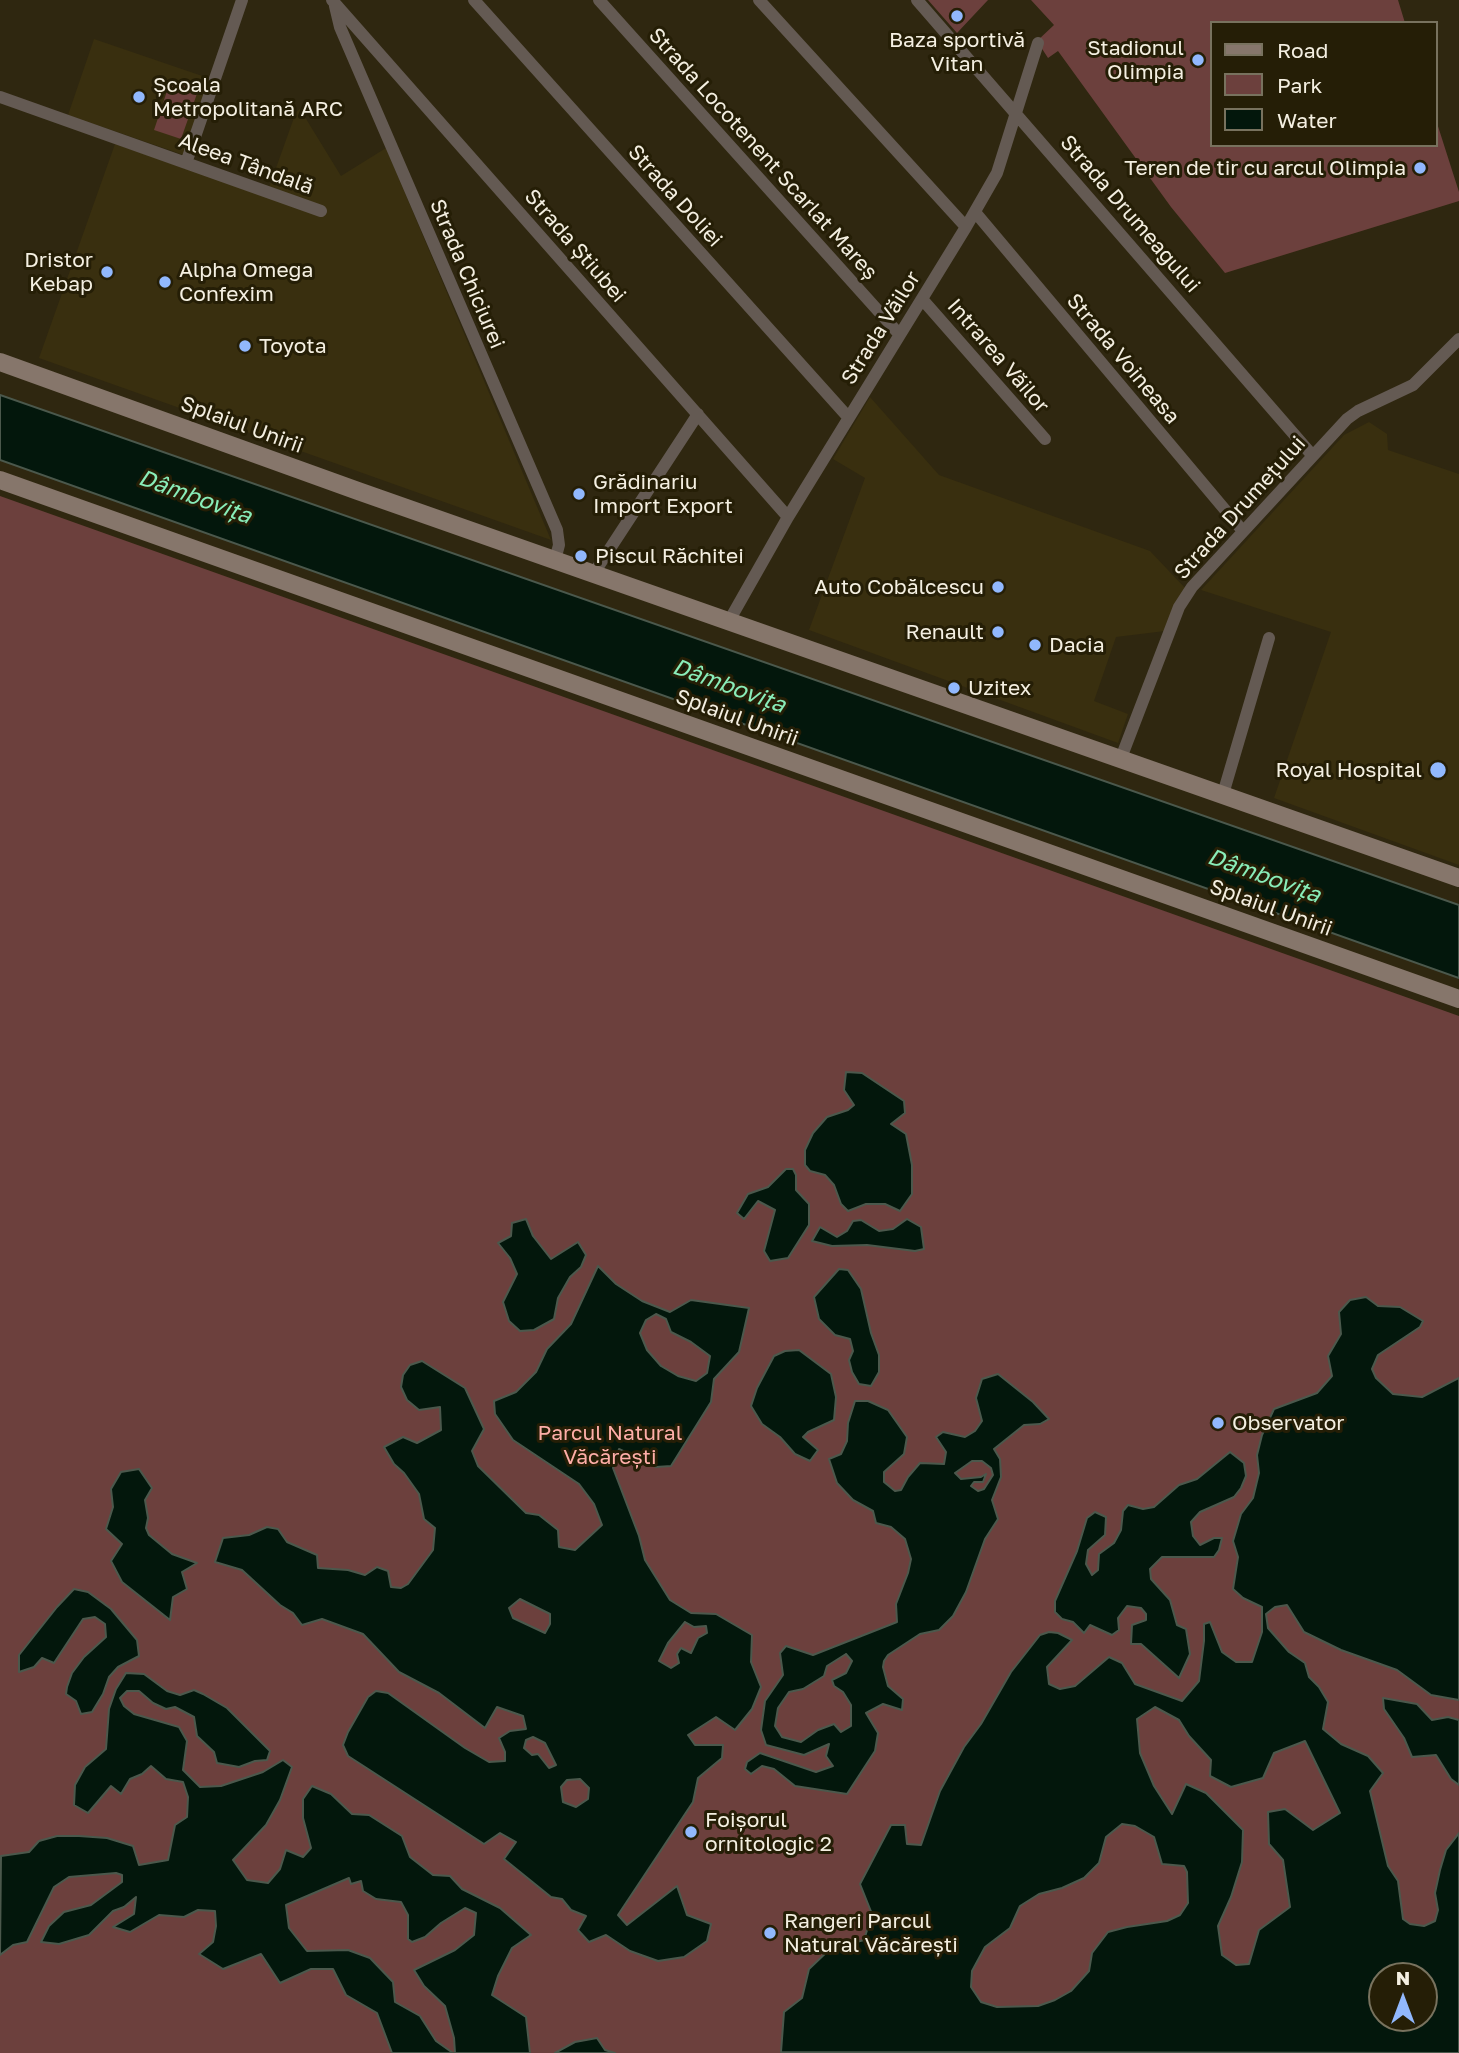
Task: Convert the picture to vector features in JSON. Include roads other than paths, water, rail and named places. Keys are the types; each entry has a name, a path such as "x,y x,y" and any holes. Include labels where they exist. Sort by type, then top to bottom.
{"main road":[{"name":"Splaiul Unirii","path":"0,362 1459,878"},
{"name":"Splaiul Unirii","path":"0,480 1459,999"}],"street":[{"path":"186,163 242,0"},
{"name":"Strada Doliei","path":"474,0 848,418"},
{"name":"Strada Locotenent Scarlat Mareș","path":"599,0 899,334"},
{"path":"759,0 966,227"},
{"name":"Strada Drumeagului","path":"917,0 1312,455"},
{"name":"Strada Știubei","path":"335,1 788,517"},
{"name":"Strada Chiciurei","path":"335,1 341,27 557,530 559,545 555,560"},
{"name":"Strada Văilor","path":"729,621 788,517 997,173 1038,43"},
{"name":"Aleea Tândală","path":"0,97 321,211"},
{"name":"Strada Voineasa","path":"975,212 1242,530"},
{"name":"Intrarea Văilor","path":"922,299 1045,439"},
{"name":"Strada Drumețului","path":"1121,758 1179,607 1192,587 1242,530 1352,415 1413,385 1459,339"},
{"path":"594,573 698,414"},
{"path":"1223,794 1269,638"}],"water":[{"name":"Dâmbovița","path":"0,395 1459,905 1459,978 0,460"},
{"path":"846,1072 862,1073 904,1101 905,1113 891,1124 906,1134 912,1165 912,1194 900,1211 885,1204 866,1204 848,1211 841,1204 834,1185 825,1175 810,1171 805,1165 805,1150 813,1133 827,1117 848,1110 854,1105 844,1090"},
{"path":"786,1169 793,1169 796,1175 796,1190 809,1204 809,1225 788,1258 770,1261 764,1251 775,1210 758,1201 744,1219 737,1213 748,1194 768,1187"},
{"path":"526,1219 533,1236 551,1259 578,1242 586,1255 581,1267 570,1277 558,1298 554,1319 534,1330 520,1331 509,1321 503,1302 517,1274 510,1258 498,1243 511,1236 512,1223"},
{"path":"907,1219 921,1227 924,1249 915,1251 867,1245 832,1246 812,1241 820,1227 837,1237 847,1231 853,1221 861,1220 879,1231 893,1229"},
{"path":"598,1266 616,1284 642,1301 670,1312 691,1300 749,1308 739,1352 714,1379 711,1402 671,1466 656,1467 619,1449 613,1468 639,1536 645,1560 670,1600 691,1613 716,1614 752,1635 751,1662 761,1687 752,1709 735,1730 716,1717 688,1735 695,1745 723,1745 722,1758 698,1778 693,1802 618,1915 627,1925 677,1886 687,1915 711,1924 707,1941 684,1957 658,1961 630,1951 606,1935 589,1942 578,1930 586,1916 571,1910 562,1899 551,1897 504,1859 516,1842 500,1833 484,1844 348,1756 343,1745 368,1697 376,1691 388,1693 489,1762 505,1761 505,1752 499,1738 510,1731 526,1729 523,1716 497,1707 485,1728 439,1693 399,1672 363,1634 322,1619 302,1625 293,1613 280,1605 242,1570 215,1562 223,1538 249,1535 267,1527 278,1529 287,1542 317,1555 318,1568 348,1570 365,1575 377,1567 388,1571 391,1587 401,1588 408,1584 433,1550 435,1528 424,1519 419,1494 394,1464 384,1447 403,1437 417,1443 441,1430 440,1407 419,1410 407,1400 401,1387 403,1375 410,1365 422,1361 465,1388 484,1429 472,1451 478,1466 526,1513 539,1515 558,1530 559,1547 575,1550 602,1525 594,1504 579,1484 513,1440 495,1414 494,1401 516,1392 536,1372 547,1349 571,1324","holes":["656,1314 666,1319 671,1332 710,1356 707,1373 696,1381 678,1376 661,1366 647,1350 640,1333 646,1320","520,1599 550,1614 550,1624 545,1633 513,1618 509,1608","685,1622 694,1627 706,1626 707,1633 698,1638 691,1653 681,1648 677,1654 679,1663 671,1668 659,1661 668,1643","533,1737 545,1743 556,1765 549,1768 538,1754 532,1755 524,1748 526,1740","580,1779 589,1788 588,1799 576,1807 563,1802 561,1787 567,1780"]},
{"path":"839,1269 848,1270 861,1289 879,1355 879,1372 871,1386 859,1384 852,1372 849,1360 853,1351 850,1339 835,1335 819,1319 814,1297"},
{"path":"1366,1297 1378,1306 1400,1307 1423,1321 1420,1327 1378,1355 1372,1369 1376,1378 1393,1394 1422,1397 1459,1378 1459,1700 1431,1695 1397,1670 1341,1650 1304,1632 1287,1605 1275,1607 1266,1614 1268,1628 1289,1652 1305,1663 1309,1677 1328,1702 1323,1729 1341,1744 1368,1756 1383,1773 1370,1791 1388,1866 1398,1881 1403,1919 1410,1924 1424,1926 1435,1921 1438,1910 1435,1893 1440,1870 1446,1850 1459,1833 1459,2053 781,2052 784,2012 802,1998 809,1969 830,1949 864,1940 872,1914 860,1884 891,1825 905,1825 907,1844 921,1845 940,1791 964,1747 981,1724 1011,1672 1040,1635 1058,1633 1072,1640 1047,1667 1049,1684 1060,1689 1075,1686 1109,1657 1122,1663 1135,1684 1182,1701 1199,1681 1204,1624 1210,1622 1222,1652 1236,1662 1252,1662 1262,1632 1262,1607 1243,1598 1233,1589 1238,1557 1233,1541 1241,1514 1253,1498 1259,1473 1257,1455 1262,1435 1274,1409 1317,1393 1332,1376 1328,1356 1341,1334 1339,1312 1350,1300","holes":["1155,1707 1179,1720 1189,1736 1211,1760 1210,1776 1231,1787 1263,1778 1274,1753 1305,1741 1340,1813 1313,1830 1285,1809 1268,1812 1269,1844 1283,1860 1290,1907 1259,1930 1249,1964 1236,1965 1222,1955 1218,1926 1242,1862 1243,1830 1206,1793 1186,1784 1172,1814 1154,1786 1140,1753 1137,1719","1122,1824 1135,1826 1154,1837 1162,1864 1184,1866 1187,1872 1188,1903 1180,1915 1167,1921 1108,1932 1092,1953 1089,1971 1071,1991 1055,2000 1038,2006 997,2007 981,2002 971,1987 972,1971 985,1947 1010,1928 1020,1906 1039,1894 1084,1878 1099,1863 1106,1837"]},
{"path":"799,1350 831,1374 836,1397 834,1420 803,1437 818,1450 810,1461 795,1454 780,1437 762,1424 751,1406 774,1356 785,1351"},
{"path":"998,1374 1033,1402 1049,1419 1040,1424 1024,1425 994,1449 1000,1459 1001,1477 992,1500 998,1519 985,1539 966,1592 953,1616 939,1630 920,1634 888,1655 884,1661 888,1686 903,1699 902,1710 883,1704 866,1713 878,1733 875,1751 847,1794 795,1786 774,1769 762,1766 751,1774 745,1769 747,1762 760,1753 816,1772 833,1766 826,1756 829,1744 804,1755 766,1745 761,1730 765,1701 783,1675 780,1653 786,1646 813,1655 897,1622 896,1604 911,1559 905,1539 891,1527 876,1523 873,1511 853,1500 837,1483 829,1459 841,1454 847,1441 848,1423 855,1401 868,1401 888,1410 907,1437 904,1454 884,1472 884,1482 895,1491 901,1490 920,1463 944,1464 946,1452 936,1437 943,1432 965,1437 975,1431 982,1421 976,1398 982,1379","holes":["972,1461 982,1461 991,1468 993,1475 984,1489 978,1491 971,1486 974,1482 983,1482 986,1474 961,1479 955,1473","846,1654 852,1661 846,1673 832,1680 851,1705 851,1726 841,1732 834,1724 818,1730 801,1742 782,1737 775,1726 778,1708 789,1692 803,1689 824,1676 827,1666"]},
{"path":"1230,1452 1244,1463 1246,1476 1241,1488 1234,1497 1200,1512 1191,1522 1193,1536 1200,1545 1214,1538 1222,1538 1219,1550 1214,1557 1162,1557 1150,1569 1151,1579 1170,1600 1177,1625 1186,1629 1190,1654 1179,1678 1141,1644 1131,1644 1132,1625 1146,1620 1146,1614 1141,1608 1127,1606 1118,1618 1119,1630 1112,1635 1090,1625 1084,1633 1073,1622 1062,1619 1055,1612 1055,1601 1077,1551 1087,1518 1095,1512 1106,1517 1105,1535 1088,1550 1086,1564 1092,1575 1098,1570 1099,1554 1114,1543 1121,1530 1123,1511 1128,1505 1143,1509 1154,1507 1179,1485 1197,1479"},
{"path":"139,1469 152,1488 145,1500 148,1518 146,1528 149,1535 172,1554 197,1563 182,1572 187,1589 173,1597 170,1620 122,1582 111,1561 122,1544 106,1529 113,1507 111,1489 121,1472"},
{"path":"74,1589 88,1592 111,1609 137,1640 139,1656 118,1667 109,1677 92,1712 81,1714 76,1701 66,1694 67,1687 72,1673 84,1657 106,1637 105,1624 95,1617 83,1619 54,1663 42,1658 34,1667 19,1672 19,1655"},
{"path":"126,1673 144,1674 167,1691 180,1695 194,1690 203,1694 227,1708 270,1751 267,1760 239,1767 217,1763 214,1752 197,1736 194,1717 175,1707 166,1709 153,1703 139,1691 127,1691 120,1698 124,1706 134,1714 179,1727 187,1741 183,1770 200,1787 221,1786 263,1772 283,1760 292,1767 280,1800 266,1825 233,1860 247,1880 268,1883 280,1869 286,1850 303,1857 311,1848 303,1818 303,1799 312,1786 331,1794 352,1814 369,1815 402,1836 410,1857 433,1875 450,1876 462,1889 500,1908 531,1935 512,1948 492,1995 526,2017 530,2053 455,2053 454,2038 445,2006 424,1986 414,1970 455,1950 474,1935 476,1913 465,1908 425,1937 412,1942 408,1939 408,1915 401,1902 376,1899 363,1891 361,1881 351,1884 349,1878 286,1905 289,1928 307,1951 348,1950 370,1958 393,1982 395,2002 420,2016 436,2041 453,2053 392,2053 377,2013 346,1995 333,1969 311,1969 280,1983 261,1954 223,1969 199,1954 213,1942 215,1911 198,1910 184,1917 159,1915 130,1932 113,1927 134,1914 136,1897 124,1907 113,1911 89,1935 59,1944 41,1942 49,1926 64,1912 91,1905 122,1882 122,1875 116,1873 69,1877 54,1887 27,1942 13,1945 0,1955 1,1856 29,1852 39,1841 57,1836 79,1836 107,1838 133,1846 139,1865 168,1860 175,1825 187,1817 188,1797 183,1782 166,1779 151,1766 130,1779 121,1794 111,1786 88,1813 74,1805 75,1785 85,1767 106,1749 109,1709 116,1689"},
{"path":"1383,1698 1417,1704 1432,1720 1448,1717 1459,1720 1459,1785 1451,1779 1436,1755 1412,1757 1404,1738 1384,1709"},
{"path":"597,2038 605,2050 615,2053 555,2053 575,2042"}],"place":[{"name":"Baza sportivă Vitan","path":"957,16"},
{"name":"Stadionul Olimpia","path":"1198,60"},
{"name":"Școala Metropolitană ARC","path":"139,97"},
{"name":"Teren de tir cu arcul Olimpia","path":"1420,168"},
{"name":"Dristor Kebap","path":"107,272"},
{"name":"Alpha Omega Confexim","path":"165,282"},
{"name":"Toyota","path":"245,346"},
{"name":"Grădinariu Import Export","path":"579,494"},
{"name":"Piscul Răchitei","path":"581,556"},
{"name":"Auto Cobălcescu","path":"998,587"},
{"name":"Renault","path":"998,632"},
{"name":"Dacia","path":"1035,645"},
{"name":"Uzitex","path":"954,688"},
{"name":"Royal Hospital","path":"1438,770"},
{"name":"Observator","path":"1218,1423"},
{"name":"Foișorul ornitologic 2","path":"691,1832"},
{"name":"Rangeri Parcul Natural Văcărești","path":"770,1933"}],"park label":[{"name":"Parcul Natural Văcărești","path":"610,1445"}]}
